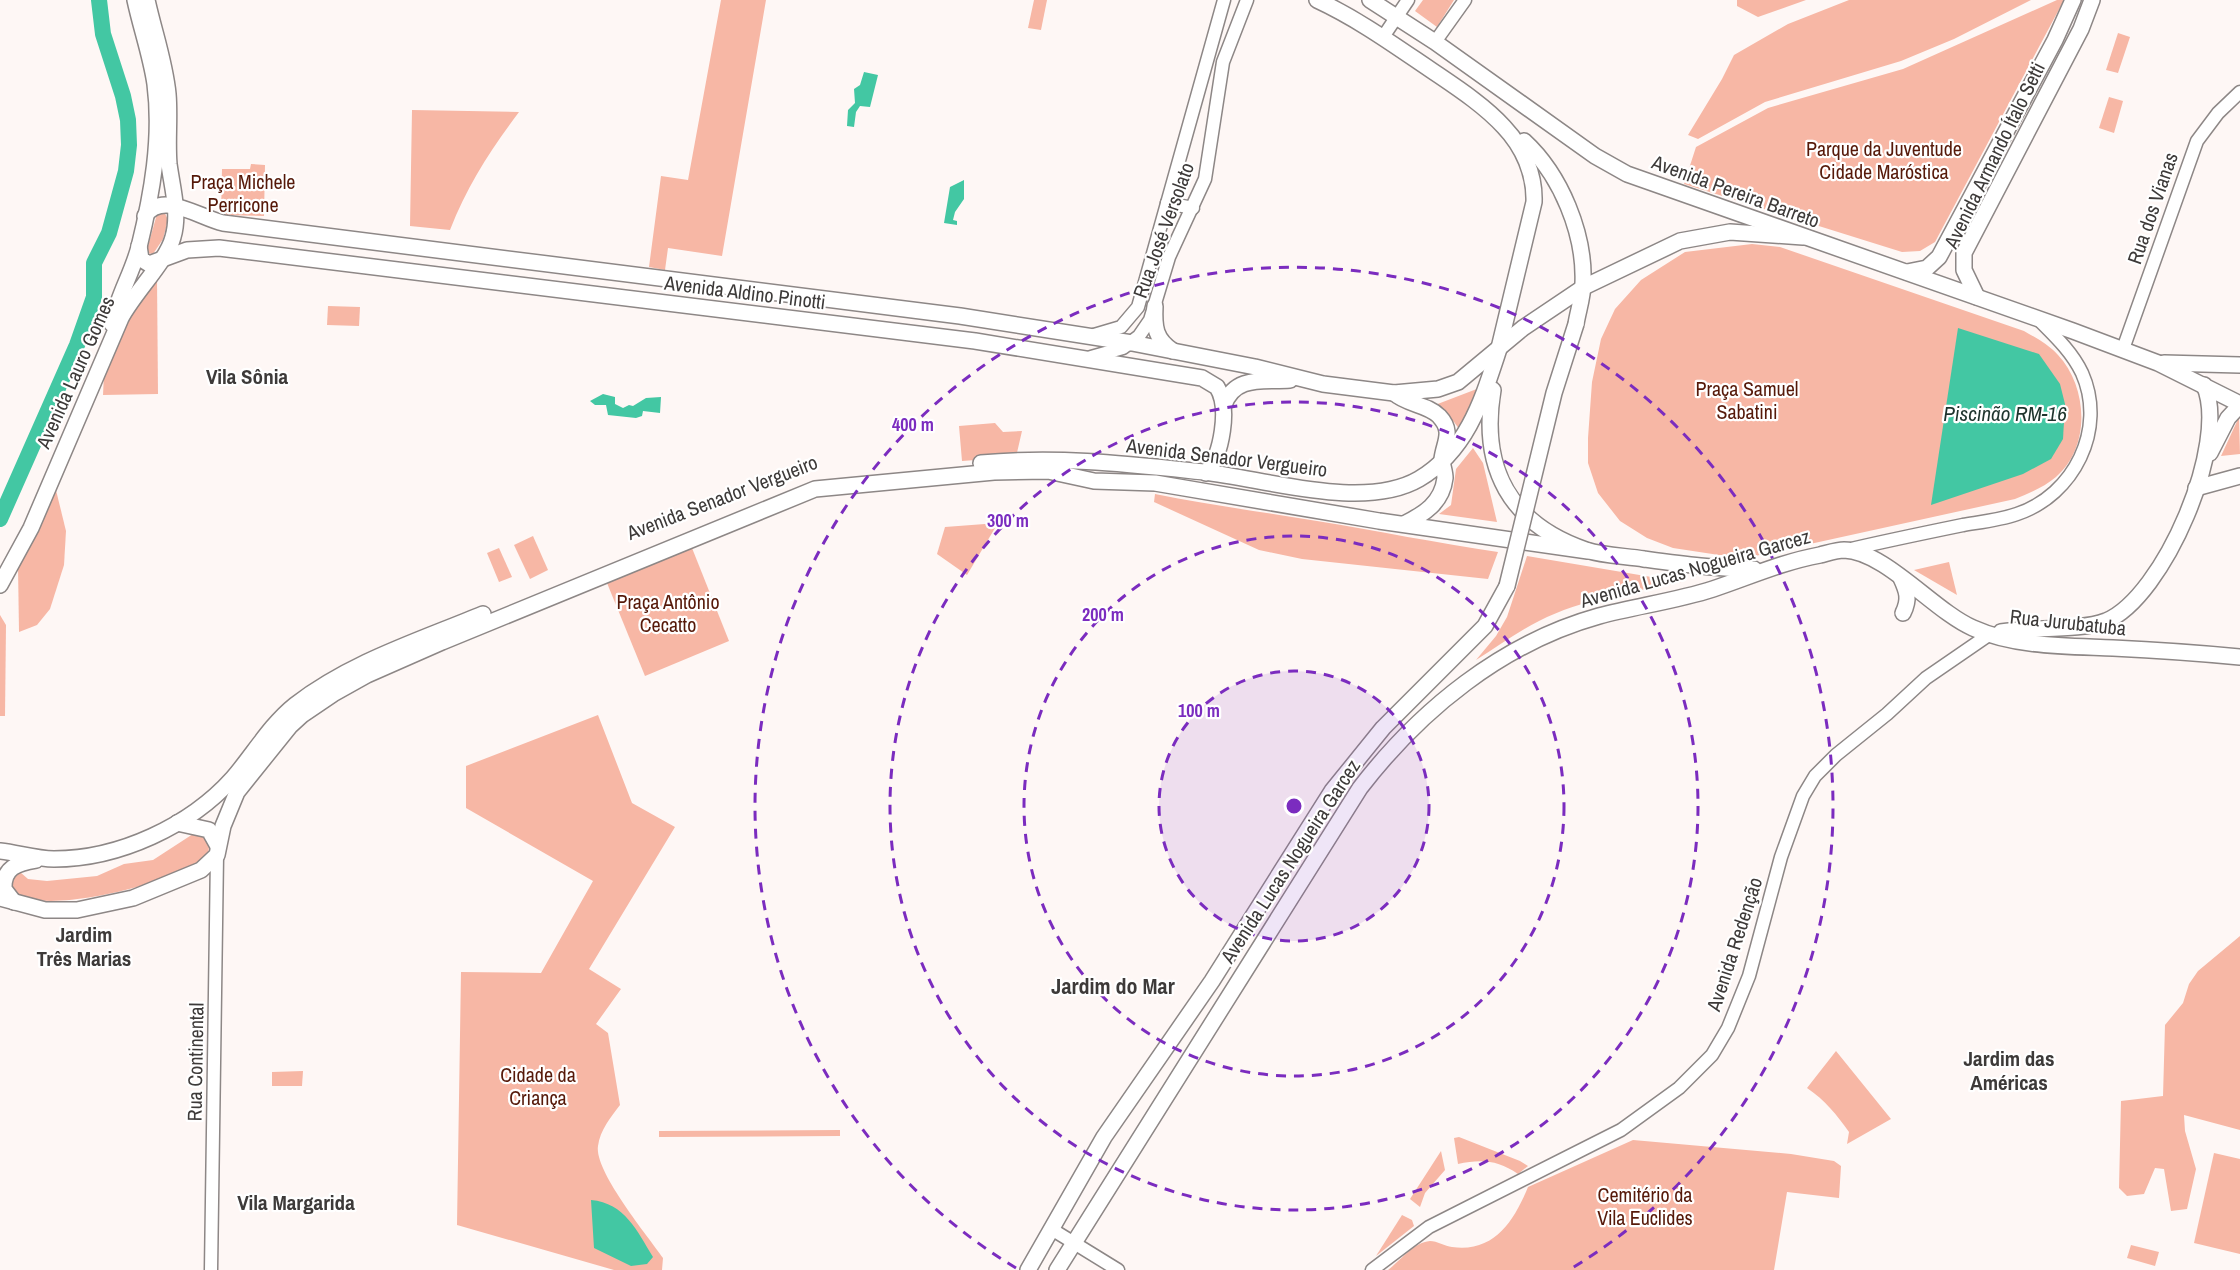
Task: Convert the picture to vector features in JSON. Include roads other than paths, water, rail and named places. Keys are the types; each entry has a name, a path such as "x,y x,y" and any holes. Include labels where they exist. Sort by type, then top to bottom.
{"main road":[{"name":"Avenida Lauro Gomes","path":"107,347 116,304 139,246 154,169 157,116 152,70 135,0"},
{"name":"Avenida Lauro Gomes","path":"0,585 31,528 107,347 128,303 159,262 173,237 174,206 168,94 147,0"},
{"path":"1317,0 1354,18 1450,83 1530,147 1543,164 1569,209 1580,248 1584,287"},
{"name":"Avenida Pereira Barreto","path":"1370,0 1435,42 1609,165 1639,179 1771,223 1803,237 2037,318 2158,363"},
{"path":"1905,273 1927,267 1939,257 2040,68 2073,0"},
{"name":"Avenida Armando Ítalo Setti","path":"1977,297 1964,270 1963,256 2081,29 2092,0"},
{"path":"2034,119 2025,112 2042,78 2040,68"},
{"path":"2004,175 2003,163 2020,127 2010,123"},
{"path":"1505,127 1526,158 1535,188 1534,202 1500,346 1489,425 1494,462 1516,506 1536,525 1588,551 1705,568 1763,569"},
{"path":"171,179 187,199 213,221"},
{"path":"145,216 159,205 174,206"},
{"name":"Avenida Aldino Pinotti","path":"174,206 213,221 777,292 1089,336 1282,373 1302,380"},
{"path":"291,256 296,232"},
{"path":"1500,346 1584,287 1666,247 1694,238 1746,232 1803,237"},
{"path":"139,246 142,260 149,264 159,262"},
{"name":"Avenida Aldino Pinotti","path":"159,262 187,250 202,247 291,256 975,341 1208,380 1217,387 1224,405"},
{"name":"Avenida Lucas Nogueira Garcez","path":"1028,1270 1053,1230 1104,1137 1212,981 1341,778 1411,698 1485,626 1507,586 1562,364 1576,324 1584,287"},
{"path":"1155,306 1155,326 1158,337 1173,351"},
{"name":"Avenida Aldino Pinotti","path":"1224,405 1234,388 1246,382 1302,380 1394,393 1438,389 1458,382 1500,346"},
{"name":"Avenida Senador Vergueiro","path":"0,851 46,859 69,858 111,850 177,823 211,800 286,713 350,669 813,482 842,475 1028,459 1079,460 1206,473 1345,493 1367,494 1398,489 1430,471 1455,448 1481,405 1500,346"},
{"path":"2158,363 2240,365"},
{"path":"2158,363 2240,404 2225,423 2203,466"},
{"path":"1990,634 2094,624 2104,622 2124,610 2162,563 2181,528 2196,488 2203,466 2211,418 2209,396 2204,385"},
{"path":"1394,393 1410,404 1433,411 1441,418 1449,438 1442,460 1445,478 1442,489 1429,510 1404,524"},
{"path":"1206,473 1217,456 1220,445 1224,405"},
{"path":"1220,445 1222,457 1232,476 1249,500"},
{"name":"Avenida Senador Vergueiro","path":"218,850 237,792 281,736 302,715 367,675 815,489 994,472 1048,471 1094,481 1155,483 1249,500 1588,551"},
{"path":"1430,471 1438,477 1442,489"},
{"path":"2196,488 2240,476"},
{"name":"Avenida Lucas Nogueira Garcez","path":"1057,1270 1331,832 1374,771 1418,723 1480,673 1565,628 1598,616 1713,589 1763,569 1845,550"},
{"name":"Rua Jurubatuba","path":"1845,550 1879,561 1936,606 1972,628 1990,634 2038,644 2240,657"},
{"path":"1901,578 1907,594 1907,604 1902,613"},
{"path":"46,859 20,863 9,870 4,878 7,900 45,910 77,910 133,898 209,866 218,850 209,830 177,823"}],"street":[{"name":"Rua José Versolato","path":"1089,336 1121,327 1135,312 1172,204 1182,149 1224,0"},
{"name":"Rua José Versolato","path":"1132,343 1145,328 1155,306 1169,257 1205,179 1223,62 1247,0"},
{"path":"1383,37 1408,0"},
{"path":"1435,42 1465,0"},
{"name":"Rua dos Vianas","path":"2123,350 2169,215 2199,137 2240,92"},
{"path":"1194,102 1204,102 1207,106 1210,151"},
{"path":"1172,204 1192,208"},
{"name":"Avenida Lucas Nogueira Garcez","path":"1845,550 2017,514 2042,501 2069,477 2085,451 2091,425 2089,398 2081,372 2067,350 2037,318"},
{"path":"1078,358 1107,354 1132,343"},
{"name":"Avenida Redenção","path":"1372,1270 1429,1227 1621,1130 1679,1088 1712,1055 1728,1028 1749,976 1781,857 1803,796 1815,776 1836,754 1887,714 1926,678 1990,634"},
{"name":"Rua Continental","path":"211,1270 218,850"},
{"path":"193,874 207,880 218,898"},
{"path":"1053,1230 1118,1270"}],"water":[{"path":"864,72 878,75 870,107 860,106 856,112 854,127 847,126 848,110 855,103 854,89 860,85"},
{"path":"964,180 964,199 955,212 953,220 957,221 957,225 944,223 950,187"},
{"name":"Piscinão RM-16","path":"1958,328 2039,354 2060,384 2065,404 2063,439 2051,459 2023,474 1931,505"},
{"path":"603,394 615,397 615,404 623,408 633,406 646,398 661,397 660,413 643,411 642,416 636,418 608,415 606,405 595,405 590,401"},
{"path":"591,1200 613,1207 629,1220 653,1257 647,1264 631,1266 594,1248"}],"waterway":[{"path":"0,519 77,345 94,297 94,263 109,233 126,171 129,145 128,120 123,96 103,34 99,0"}],"district":[{"name":"Vila Sônia","path":"247,376"},
{"name":"Jardim Três Marias","path":"84,946"},
{"name":"Jardim do Mar","path":"1113,986"},
{"name":"Jardim das Américas","path":"2009,1070"},
{"name":"Vila Margarida","path":"296,1202"}],"park label":[{"name":"Parque da Juventude Cidade Maróstica","path":"1884,160"},
{"name":"Praça Michele Perricone","path":"243,192"},
{"name":"Praça Samuel Sabatini","path":"1747,400"},
{"name":"Praça Antônio Cecatto","path":"668,612"},
{"name":"Cidade da Criança","path":"538,1086"},
{"name":"Cemitério da Vila Euclides","path":"1645,1206"}]}
